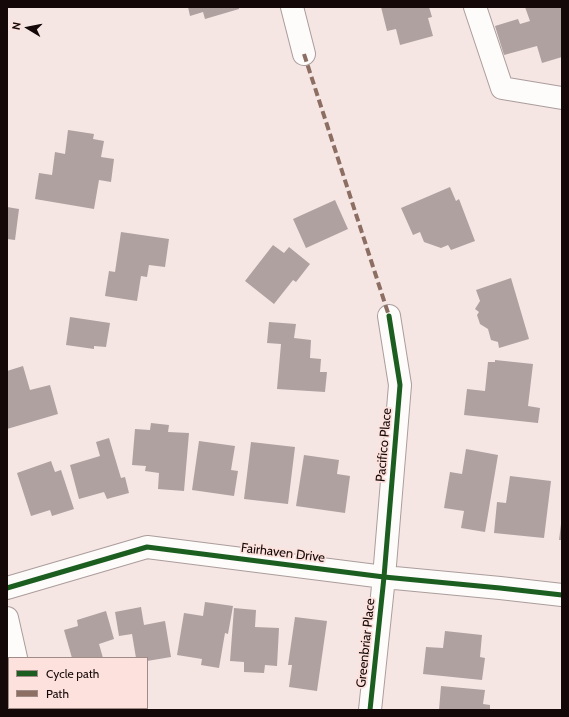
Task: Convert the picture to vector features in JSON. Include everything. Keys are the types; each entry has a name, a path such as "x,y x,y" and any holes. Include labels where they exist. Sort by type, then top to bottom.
{"street":[{"path":"292,7 304,54"},
{"path":"475,7 502,88 562,98"},
{"name":"Pacifico Place","path":"384,578 400,385 389,316"},
{"name":"Fairhaven Drive","path":"7,588 147,547 384,578 562,595"},
{"name":"Greenbriar Place","path":"370,710 384,578"},
{"path":"7,618 16,657"}],"building":[{"path":"188,7 239,7 239,9 205,19 203,12 190,16"},
{"path":"381,7 429,7 432,17 428,18 433,36 400,45 396,29 387,31"},
{"path":"525,7 562,7 562,57 542,63 537,46 504,55 495,26 518,19 520,24 530,21"},
{"path":"68,130 94,134 93,139 104,141 101,157 114,159 111,182 99,180 94,209 35,199 39,173 52,175 55,152 65,154"},
{"path":"450,187 456,201 459,199 475,241 451,250 448,245 441,248 424,242 420,232 413,235 401,208"},
{"path":"335,200 348,229 306,248 293,219"},
{"path":"7,207 19,209 15,240 7,239"},
{"path":"121,232 169,239 165,267 149,265 147,277 141,276 137,301 105,296 109,271 115,272"},
{"path":"273,245 284,253 289,247 310,264 296,282 293,280 274,304 245,281"},
{"path":"511,278 529,339 499,348 498,342 491,340 488,329 480,324 477,315 479,312 475,309 480,301 476,290"},
{"path":"70,317 110,323 106,347 94,346 94,349 66,345"},
{"path":"269,322 296,324 294,338 311,340 310,358 321,359 320,372 327,372 325,392 277,389 281,344 267,343"},
{"path":"495,360 533,364 528,406 540,408 538,423 464,415 467,389 485,391 488,362 495,362"},
{"path":"23,366 30,390 50,385 58,414 7,429 7,371"},
{"path":"151,423 169,425 168,432 189,433 184,491 158,489 159,473 145,471 146,466 132,465 135,429 150,430"},
{"path":"109,438 121,478 125,477 129,493 107,499 104,492 79,499 70,465 100,456 96,442"},
{"path":"199,441 235,446 231,470 238,471 234,496 192,490"},
{"path":"251,442 295,447 288,504 244,499"},
{"path":"466,449 498,455 485,532 461,528 464,511 444,508 450,472 462,474"},
{"path":"304,455 339,460 337,474 350,476 345,513 296,506"},
{"path":"51,461 55,472 61,470 74,509 52,516 50,510 31,516 17,473"},
{"path":"510,476 551,481 544,538 494,533 497,502 506,503"},
{"path":"561,524 562,540 559,540"},
{"path":"205,602 233,606 228,634 225,633 219,668 201,665 202,659 177,655 184,613 203,616"},
{"path":"141,607 144,625 165,621 171,657 148,661 148,657 136,657 132,634 119,636 115,612"},
{"path":"234,608 256,610 255,627 279,628 277,666 265,665 264,673 244,672 244,662 230,661"},
{"path":"106,611 114,639 99,644 103,657 72,657 64,630 78,626 77,620"},
{"path":"295,617 327,621 317,691 289,687 292,665 288,665"},
{"path":"445,631 482,635 480,657 485,658 482,680 423,674 426,647 443,648"},
{"path":"441,686 485,690 483,704 490,705 490,710 439,710"}],"marked path":[{"path":"304,54 389,316"}],"cycle path":[{"path":"370,710 384,577 400,385 389,316"},
{"path":"7,588 147,547 384,577 562,595"}]}
